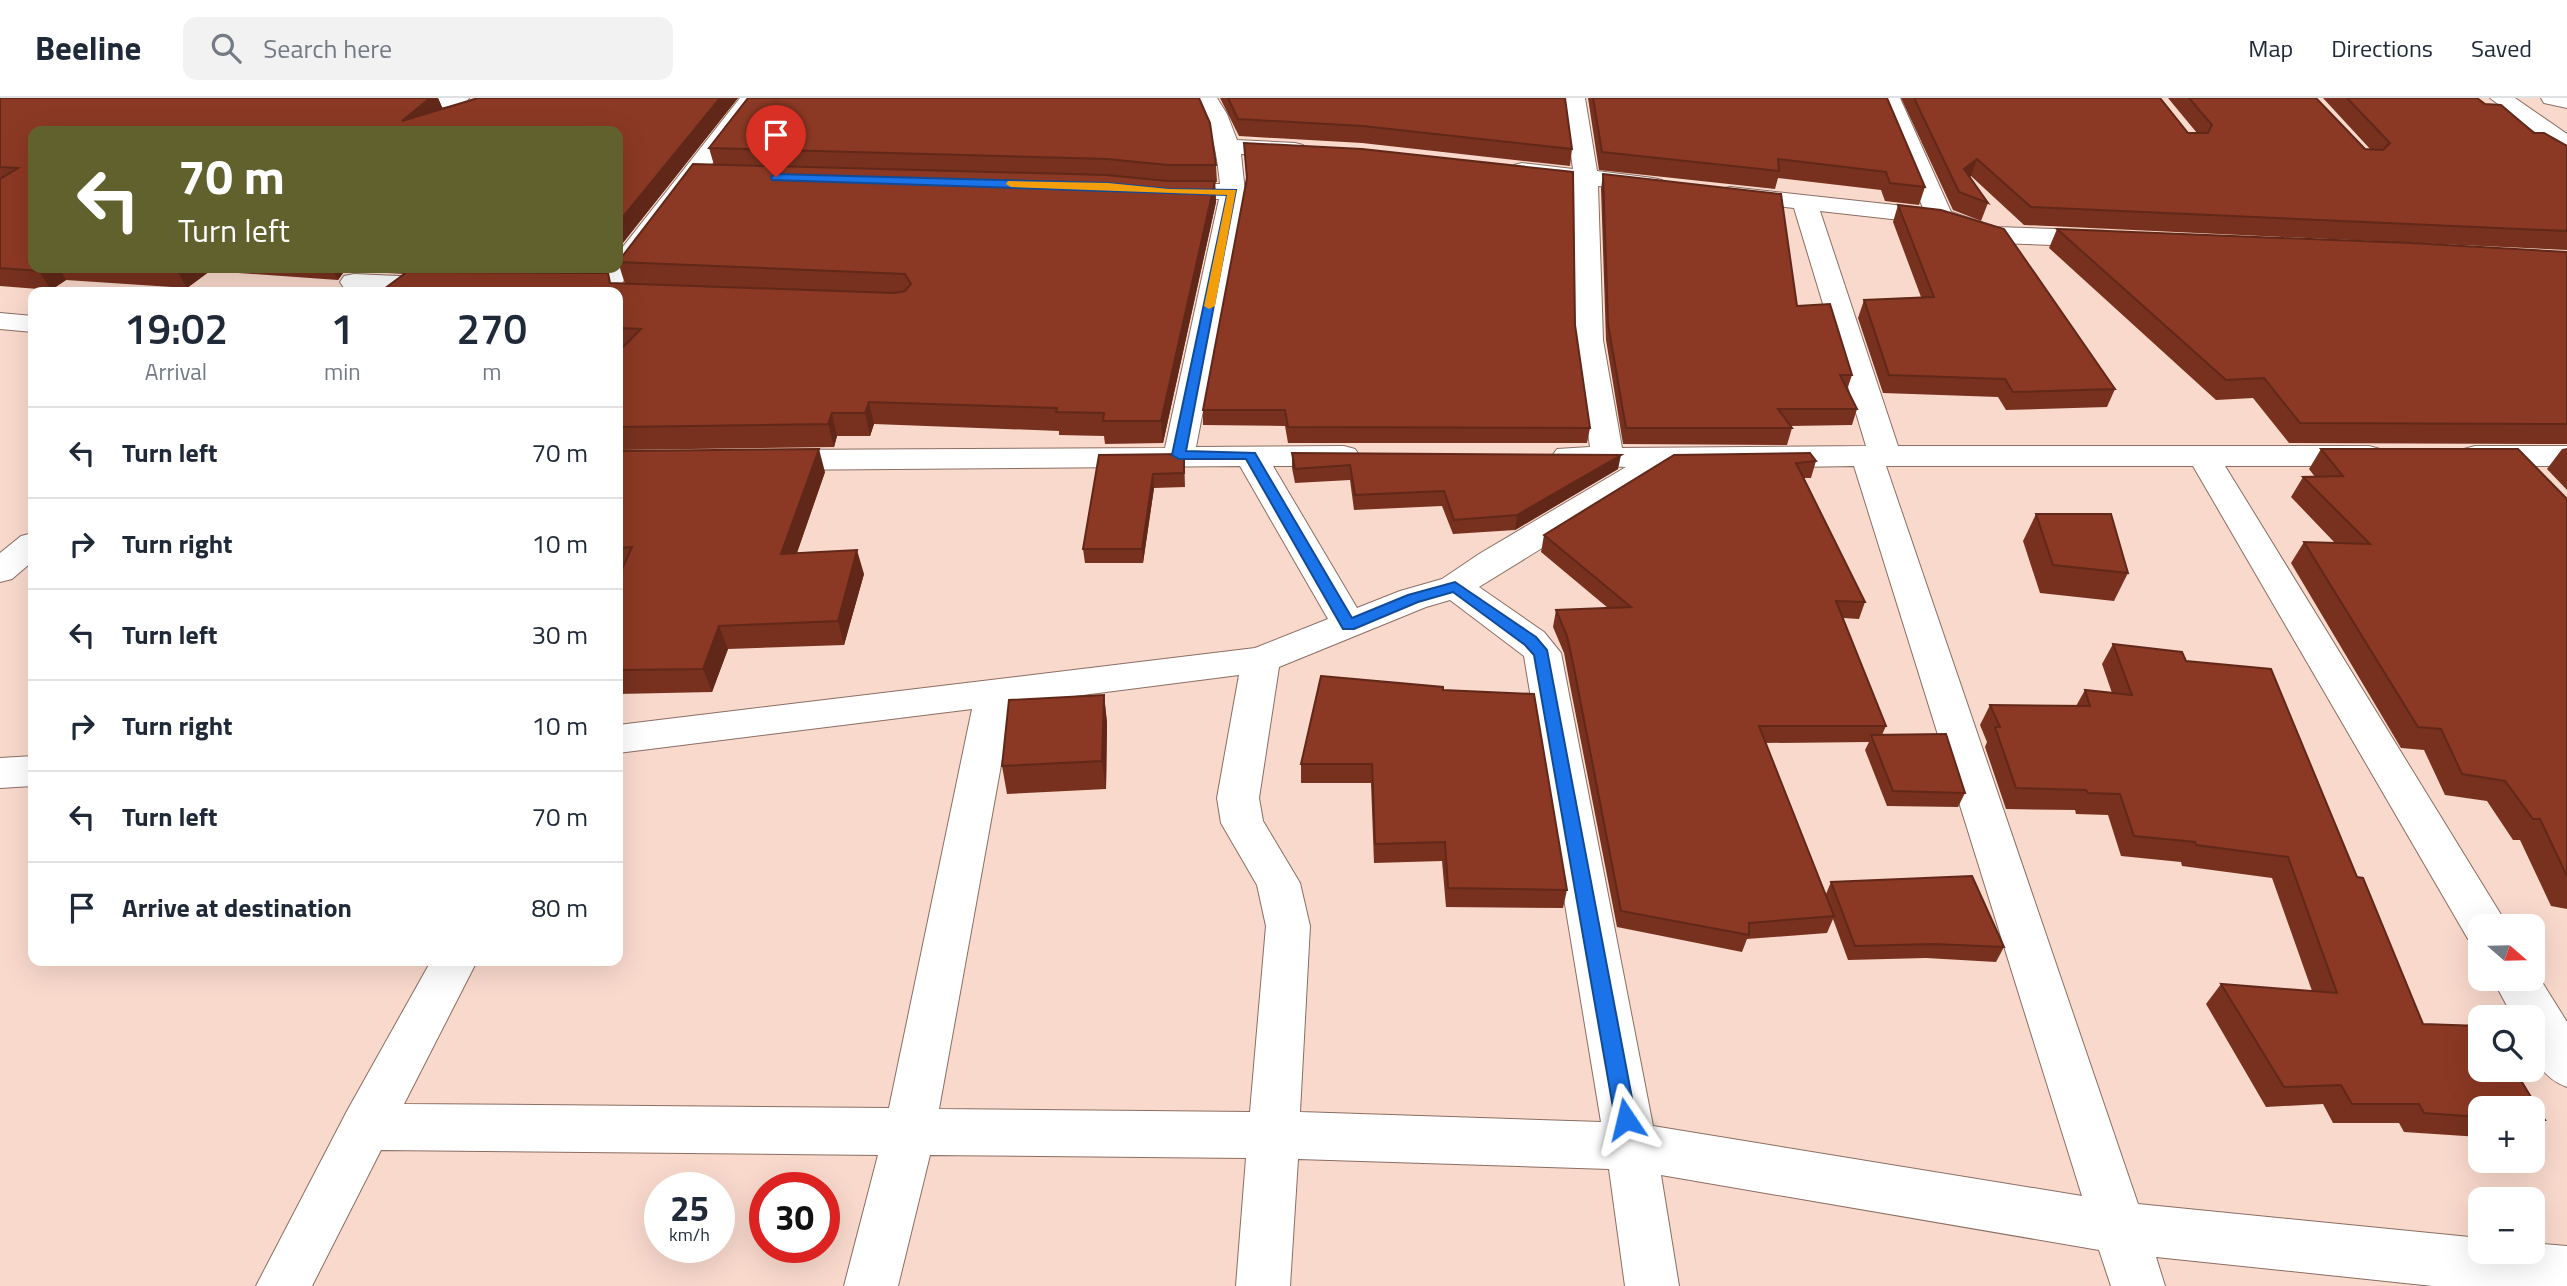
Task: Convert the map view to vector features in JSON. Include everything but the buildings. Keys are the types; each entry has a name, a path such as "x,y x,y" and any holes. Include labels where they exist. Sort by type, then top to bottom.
{"street":[{"path":"345,98 449,106"},
{"path":"623,264 751,98"},
{"path":"1179,455 1233,192 1228,146 1216,114 1206,98"},
{"path":"1574,98 1586,176 1589,340 1606,456"},
{"path":"1889,98 1940,217"},
{"path":"2501,98 2567,145"},
{"path":"2552,98 2567,101"},
{"path":"1228,146 1322,151"},
{"path":"1493,167 1682,188"},
{"path":"692,175 720,176"},
{"path":"1144,189 1233,192"},
{"path":"1709,192 1940,217 1981,232 1996,234 2135,240"},
{"path":"1805,204 1876,456 2138,1286"},
{"path":"605,287 616,273"},
{"path":"355,281 473,287"},
{"path":"0,321 28,324"},
{"path":"741,460 1179,455 1374,456"},
{"path":"1250,456 1349,625"},
{"path":"1538,456 1663,459 1876,456 2392,456"},
{"path":"2203,456 2477,914"},
{"path":"2446,456 2567,456"},
{"path":"2514,456 2541,484"},
{"path":"623,738 1261,660 1413,599 1455,587 1491,562 1663,459"},
{"path":"0,571 28,548"},
{"path":"1455,587 1531,641 1542,653 1631,1146 1652,1286"},
{"path":"1261,660 1238,798 1242,823 1278,883 1288,926 1264,1286"},
{"path":"872,1286 911,1131 995,692"},
{"path":"0,773 28,771"},
{"path":"283,1286 451,966"},
{"path":"2523,991 2567,1065"},
{"path":"365,1127 1275,1135 1631,1146 2121,1228 2567,1273"}],"slow traffic":[{"path":"1011,184 1108,186 1169,192 1233,192 1209,306"}],"route":[{"path":"776,177 1233,192 1179,455 1250,456 1349,625 1413,599 1455,587 1531,641 1542,653 1626,1119"}]}
